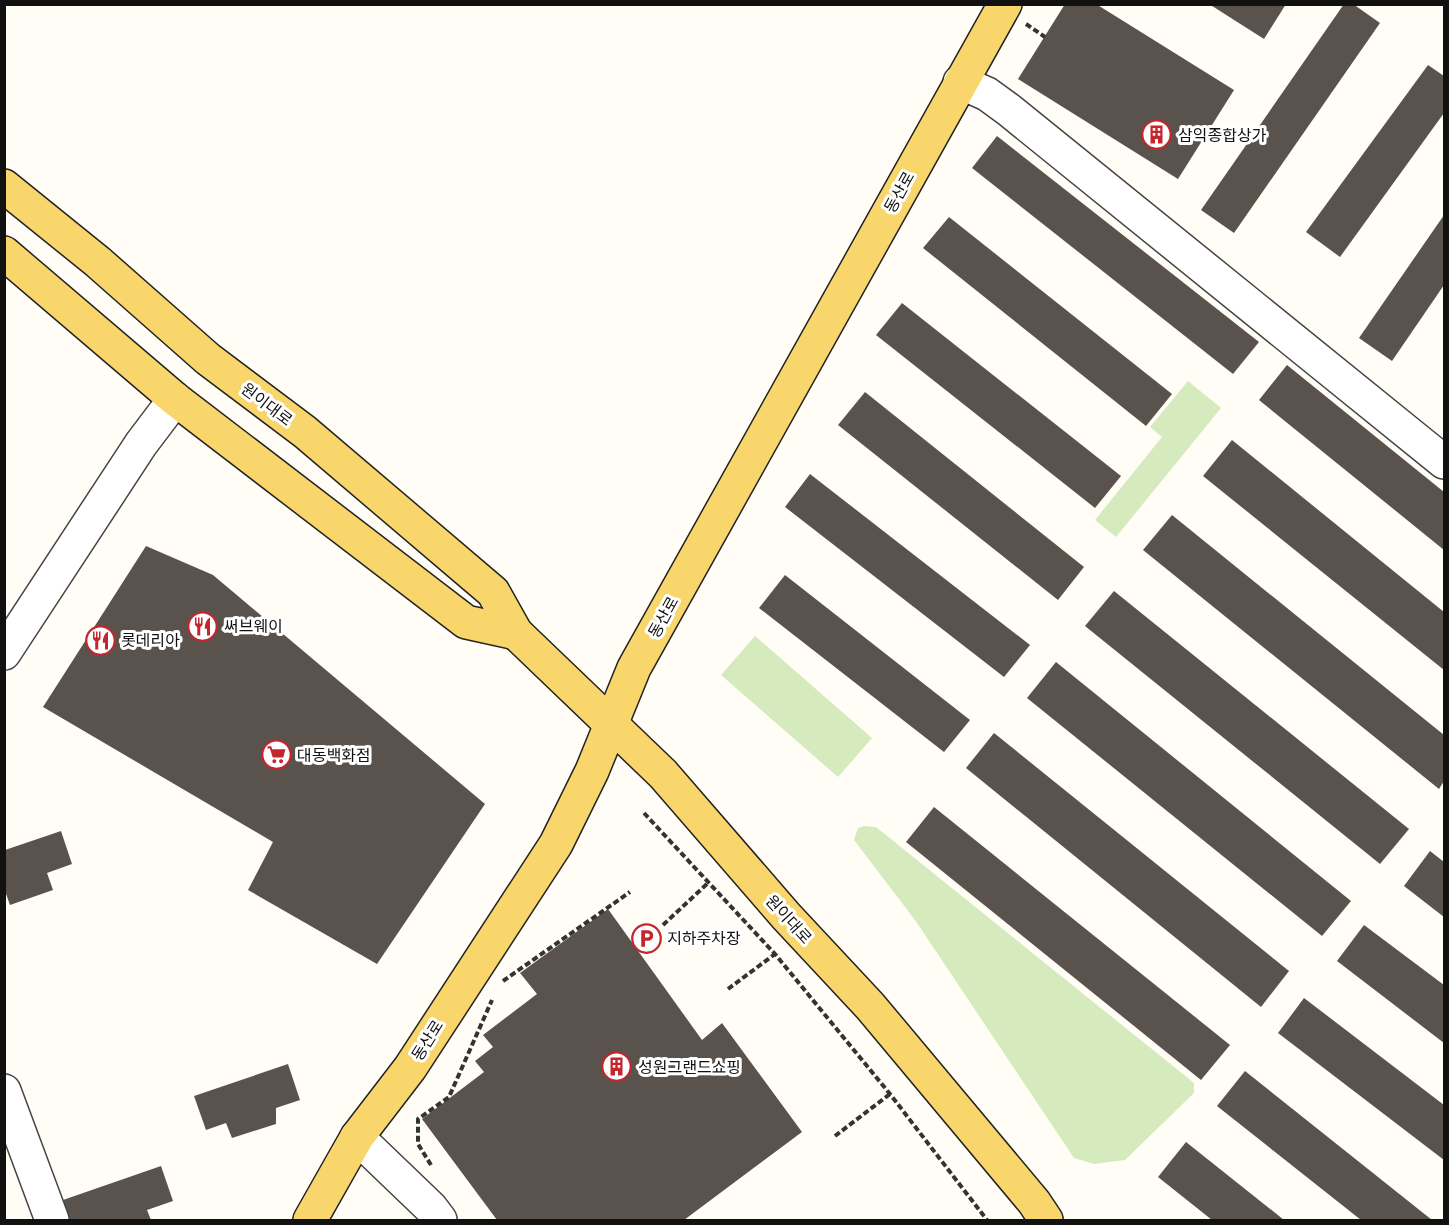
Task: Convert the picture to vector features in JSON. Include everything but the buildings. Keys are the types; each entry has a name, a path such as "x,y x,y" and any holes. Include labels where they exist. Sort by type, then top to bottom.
{"main road":[{"name":"동산로","path":"310,1221 357,1137 410,1068 556,844 592,771 610,721 634,668 960,82 1012,11"},
{"name":"원이대로","path":"4,186 98,262 208,359 305,432 493,592 516,633 663,774 786,916 870,1006 1034,1202 1046,1221"},
{"path":"4,253 175,399 466,622 516,633"}],"street":[{"path":"960,82 987,94 1010,110 1444,462"},
{"path":"4,653 141,444 175,399"},
{"path":"4,1091 52,1221"},
{"path":"357,1137 431,1208 441,1221"}],"path":[{"path":"1012,11 1045,37"},
{"path":"644,813 775,954 890,1094 987,1221"},
{"path":"663,924 708,883"},
{"path":"499,984 630,892"},
{"path":"728,989 775,954"},
{"path":"436,1174 418,1144 418,1119 449,1097 494,994"},
{"path":"835,1136 890,1094"}],"green space":[{"path":"1188,381 1221,408 1116,537 1095,520 1162,437 1150,427"},
{"path":"755,636 872,738 838,777 721,675"},
{"path":"876,827 1194,1083 1194,1093 1125,1160 1094,1164 1074,1158 915,920 854,840 858,828"}],"place":[{"name":"삼익종합상가","path":"1157,135"},
{"name":"써브웨이","path":"203,626"},
{"name":"롯데리아","path":"100,640"},
{"name":"대동백화점","path":"276,755"},
{"name":"지하주차장","path":"646,938"},
{"name":"성원그랜드쇼핑","path":"617,1067"}]}
